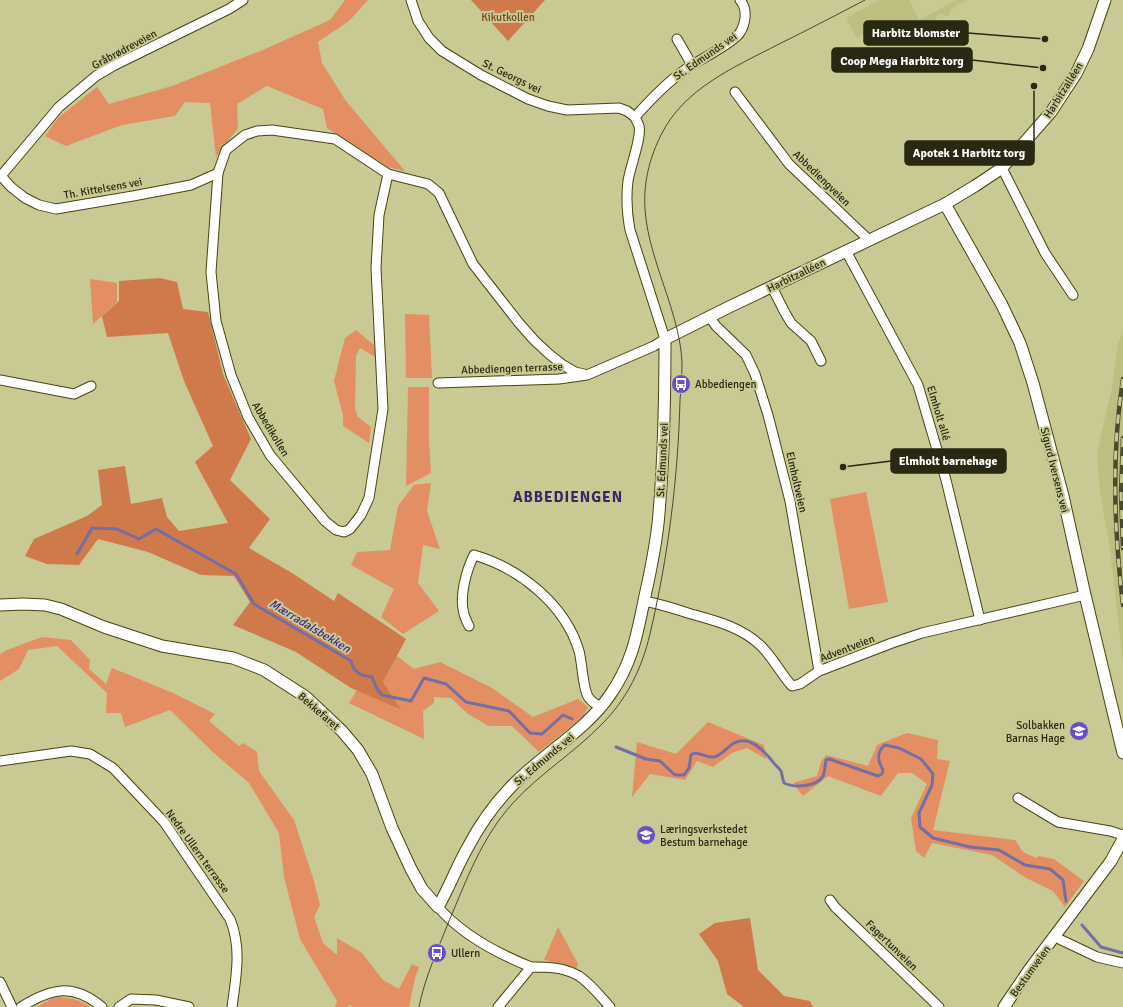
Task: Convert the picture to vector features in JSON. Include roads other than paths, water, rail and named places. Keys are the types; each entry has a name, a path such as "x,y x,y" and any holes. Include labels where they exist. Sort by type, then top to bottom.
{"street":[{"name":"Gråbrødreveien","path":"1,177 59,107 96,76 112,66 229,9 243,0"},
{"name":"St. Georgs vei","path":"411,0 418,21 429,38 438,47 495,82 528,99 548,106 567,110 619,108 627,111 635,118"},
{"name":"St. Edmunds vei","path":"438,907 474,836 488,815 508,790 529,769 581,728 601,708 625,671 632,655 637,637 659,515 665,424 665,339 630,230 628,218 628,180 638,143 639,127 635,118 648,102 673,79 692,65 723,46 738,34 744,25 746,14 745,7 740,0"},
{"name":"Harbitzalléen","path":"587,375 654,346 709,316 945,204 1002,168 1051,112 1076,74 1088,49 1105,0"},
{"path":"677,39 692,65"},
{"name":"Abbediengveien","path":"735,92 789,164 869,240"},
{"name":"Abbedikollen","path":"388,174 379,215 376,268 383,409 369,498 361,515 350,529 344,532 336,530 325,521 270,454 248,417 231,375 216,321 211,272 218,173 226,150 245,135 257,131 272,130 334,139 388,174 428,184 439,192 473,264 520,324 534,340 554,358 575,372 587,375"},
{"path":"1002,168 1045,253 1073,296"},
{"name":"Th. Kittelsens vei","path":"1,177 25,198 39,206 56,209 191,185 218,173"},
{"name":"Sigurd Iversens vei","path":"945,204 1002,305 1020,343 1033,383 1063,496 1085,596 1123,753"},
{"name":"Elmholt allé","path":"846,250 918,385 946,480 980,620"},
{"path":"772,287 791,323 811,341 821,361"},
{"name":"Elmholtveien","path":"709,316 716,326 746,355 755,374 768,415 790,501 820,671"},
{"name":"Abbediengen terrasse","path":"438,383 559,379 587,375"},
{"path":"0,380 74,394 91,386"},
{"path":"469,626 463,614 464,584 468,567 474,556 490,560 507,568 537,590 561,615 570,627 576,642 588,698 601,708"},
{"name":"Adventveien","path":"644,600 717,621 740,630 752,638 770,655 792,686 800,684 820,671 922,633 1085,596"},
{"name":"Bekkefaret","path":"0,605 45,605 61,609 104,627 162,646 233,658 264,670 299,693 325,714 358,750 372,774 392,828 411,869 422,888 438,907 468,934 488,947 531,967"},
{"name":"Nedre Ullern terrasse","path":"0,760 59,752 84,752 113,768 124,779 164,822 230,919 235,930 238,962 232,1007"},
{"path":"1018,798 1058,822 1110,831 1123,835"},
{"path":"1055,937 1111,861 1123,839"},
{"name":"Fagertunveien","path":"830,900 835,907 939,1007"},
{"name":"Bestumveien","path":"1004,1007 1029,970 1055,937 1097,957 1123,963"},
{"path":"498,1007 531,967 549,967 564,970 579,976 610,1007"},
{"path":"0,982 12,1007"},
{"path":"21,1007 34,998 54,991 73,991 91,998 102,1007"},
{"path":"119,1007 131,998 156,1000 189,1007"}],"waterway":[{"name":"Mærradalsbekken","path":"77,554 92,528 117,529 139,539 156,529 236,574 254,604 351,661 358,673 364,676 372,677 377,689 382,695 411,701 424,678 446,684 466,702 509,711 530,733 542,734 563,715 572,719"},
{"name":"Mærradalsbekken","path":"616,747 646,759 660,761 675,775 684,775 689,768 691,755 696,753 714,757 720,755 734,743 746,741 761,749 781,771 784,783 793,786 805,786 820,780 824,774 826,760 829,759 878,776 882,774 883,770 879,757 882,748 885,745 899,748 921,759 933,774 932,785 919,813 920,827 933,838 970,847 999,850 1025,865 1050,869 1063,880 1066,901"},
{"name":"Mærradalsbekken","path":"1082,925 1101,947 1123,953"}],"tram line":[{"path":"419,1007 428,974 436,953 483,845 501,817 522,793 580,745 611,714 626,694 638,671 647,647 662,576 671,518 677,459 682,372 677,330 671,306 654,256 646,217 645,198 647,178 652,157 661,135 683,104 712,80 745,61 865,0"}],"railway":[{"path":"1123,379 1119,407 1115,464 1116,520 1123,605"},
{"path":"1123,438 1121,494 1123,548"}],"place":[{"name":"Harbitz blomster","path":"1045,39"},
{"name":"Coop Mega Harbitz torg","path":"1043,68"},
{"name":"Apotek 1 Harbitz torg","path":"1034,86"},
{"name":"Abbediengen","path":"681,384"},
{"name":"Elmholt barnehage","path":"843,467"},
{"name":"Solbakken Barnas Hage","path":"1079,731"},
{"name":"Læringsverkstedet Bestum barnehage","path":"646,835"},
{"name":"Ullern","path":"437,953"}],"district":[{"name":"ABBEDIENGEN","path":"568,497"}],"park label":[{"name":"Kikutkollen","path":"508,17"}]}
